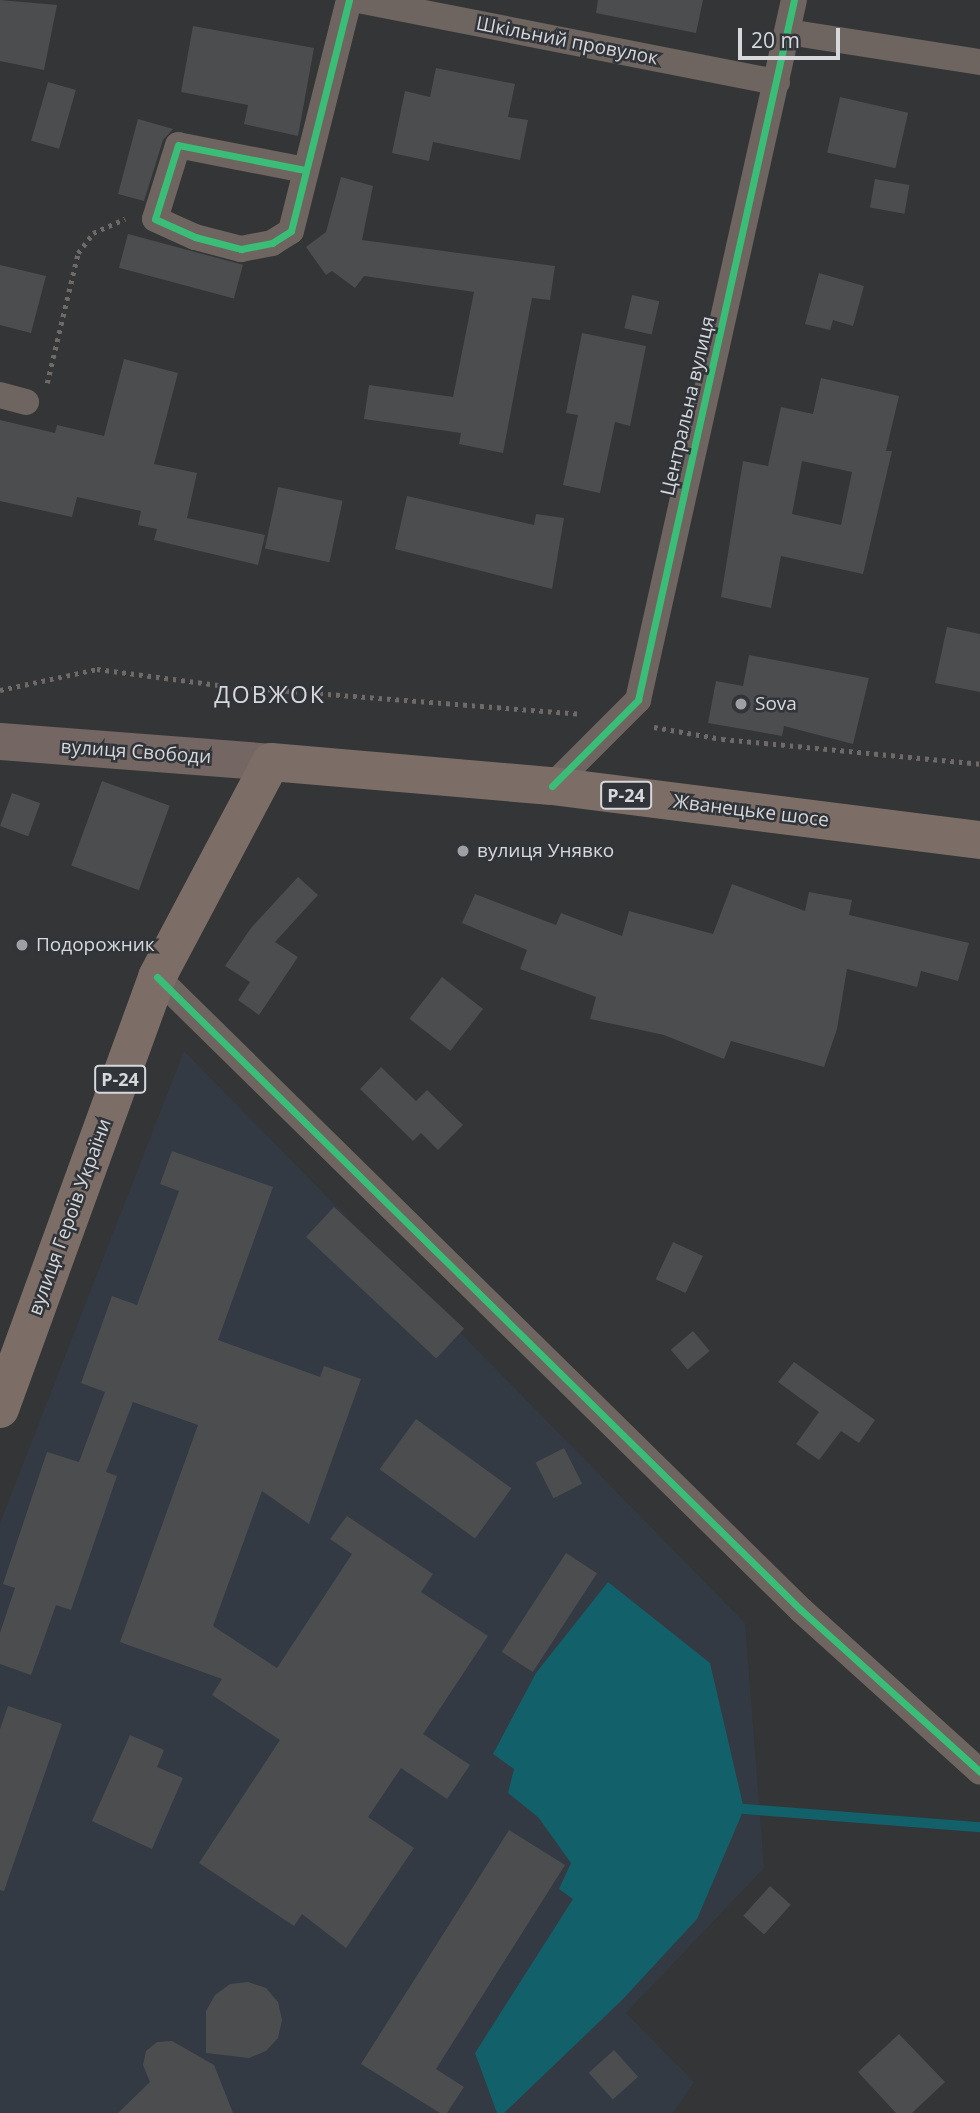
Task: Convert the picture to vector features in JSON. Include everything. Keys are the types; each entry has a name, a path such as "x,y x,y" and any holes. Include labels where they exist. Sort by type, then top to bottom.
{"main road":[{"name":"Жванецьке шосе","path":"271,762 552,786 980,839"},
{"name":"вулиця Героїв України","path":"0,1409 157,977 271,762"}],"street":[{"path":"305,170 178,145 155,219 220,244 241,249 264,245 291,231 349,0"},
{"name":"Шкільний провулок","path":"358,0 777,82"},
{"name":"Центральна вулиця","path":"552,786 638,700 794,0"},
{"path":"788,32 980,62"},
{"path":"0,395 26,402"},
{"name":"вулиця Свободи","path":"0,741 271,762"},
{"path":"157,977 801,1610 980,1772"}],"path":[{"path":"26,402 41,393 48,381 78,253 93,233 121,219 155,219"},
{"path":"0,690 97,669 226,686 618,720 722,739 980,764"}],"shaded area":[{"path":"184,1051 745,1623 764,1868 626,2013 694,2082 673,2113 0,2113 0,1523"}],"water":[{"path":"608,1582 710,1663 744,1809 697,1919 622,2000 504,2113 497,2113 475,2053 573,1899 559,1889 571,1863 538,1817 508,1793 514,1769 493,1754 536,1673"}],"building":[{"path":"0,0 57,5 44,70 0,61"},
{"path":"598,0 703,0 696,33 596,13"},
{"path":"193,26 314,48 298,136 244,124 248,105 181,92"},
{"path":"436,68 515,84 508,117 528,120 520,160 433,142 429,161 392,153 405,91 430,97"},
{"path":"48,82 76,90 59,149 31,141"},
{"path":"840,97 908,113 895,168 827,153"},
{"path":"138,119 173,129 163,140 144,201 118,194"},
{"path":"341,177 373,186 362,240 555,266 550,300 532,298 503,453 459,444 461,433 364,419 369,385 453,397 474,292 364,276 355,288 332,271 326,275 306,247 326,232"},
{"path":"875,179 909,185 904,214 870,208"},
{"path":"128,234 243,265 234,299 119,268"},
{"path":"0,265 46,276 31,333 0,325"},
{"path":"819,273 864,286 853,326 833,320 830,330 805,324"},
{"path":"632,295 659,301 652,334 624,328"},
{"path":"582,333 646,346 630,426 615,422 600,493 563,485 578,415 566,413"},
{"path":"124,359 178,373 154,464 197,473 187,518 265,535 258,565 154,540 157,529 138,525 141,511 77,497 72,517 0,501 0,420 55,433 57,425 104,436"},
{"path":"821,378 899,396 886,451 892,451 863,574 781,556 771,608 721,597 743,461 768,466 781,407 813,414","holes":["802,461 852,472 841,525 792,514"]},
{"path":"278,487 343,501 329,562 265,549"},
{"path":"407,496 534,525 536,514 564,518 552,589 395,549"},
{"path":"947,627 980,634 980,692 935,683"},
{"path":"749,655 869,678 853,744 784,726 782,736 708,723 716,681 743,686"},
{"path":"102,781 170,806 139,890 71,866"},
{"path":"12,793 40,803 28,836 0,826"},
{"path":"298,877 318,895 275,942 298,957 259,1015 238,1000 250,982 225,966 251,928"},
{"path":"732,884 805,911 809,892 852,900 849,915 969,943 958,981 921,971 917,987 847,969 837,1029 824,1067 731,1041 724,1059 664,1035 590,1019 596,997 520,969 527,950 462,923 475,894 556,925 561,913 622,936 629,911 713,934"},
{"path":"442,977 483,1009 450,1051 409,1019"},
{"path":"381,1067 416,1101 427,1090 463,1125 438,1150 421,1133 413,1141 360,1089"},
{"path":"172,1151 273,1187 218,1340 320,1377 324,1366 361,1379 309,1524 262,1491 213,1626 277,1668 352,1554 330,1539 347,1516 433,1574 421,1592 488,1636 423,1734 470,1765 447,1799 401,1768 368,1817 414,1848 346,1948 302,1914 294,1926 199,1863 280,1740 212,1695 222,1679 120,1642 198,1425 133,1402 106,1472 117,1476 71,1610 56,1605 31,1675 0,1664 0,1633 15,1588 3,1584 47,1452 79,1462 105,1392 81,1383 112,1296 137,1305 179,1191 160,1184"},
{"path":"334,1207 464,1328 436,1358 306,1237"},
{"path":"673,1242 703,1256 686,1293 656,1279"},
{"path":"693,1331 710,1351 687,1370 671,1350"},
{"path":"794,1362 875,1420 859,1443 841,1431 819,1460 796,1444 819,1412 778,1382"},
{"path":"416,1419 511,1488 475,1539 380,1469"},
{"path":"564,1448 582,1484 554,1498 535,1463"},
{"path":"566,1553 597,1573 533,1672 502,1652"},
{"path":"8,1706 62,1724 4,1891 0,1890 0,1729"},
{"path":"130,1735 164,1750 157,1767 183,1778 152,1849 92,1821"},
{"path":"509,1830 565,1865 436,2069 464,2087 447,2113 440,2113 361,2064"},
{"path":"770,1886 791,1905 764,1934 743,1916"},
{"path":"248,1982 266,1988 278,2002 282,2020 278,2038 266,2051 249,2058 206,2053 206,2011 215,1995 230,1984"},
{"path":"899,2034 945,2082 912,2113 896,2113 858,2072"},
{"path":"172,2041 214,2065 233,2113 118,2113 150,2082 143,2065 146,2051 157,2042"},
{"path":"614,2050 638,2077 613,2100 589,2073"}],"waterway":[{"path":"744,1809 980,1827"}],"cycle path":[{"path":"305,170 178,145 155,219 195,237 241,249 272,243 291,231 349,0"},
{"path":"552,786 638,700 794,0"},
{"path":"157,977 801,1610 980,1772"}],"place":[{"name":"Sova","path":"741,704"},
{"name":"вулиця Унявко","path":"463,851"},
{"name":"Подорожник","path":"22,945"}],"district":[{"name":"ДОВЖОК","path":"270,694"}]}
